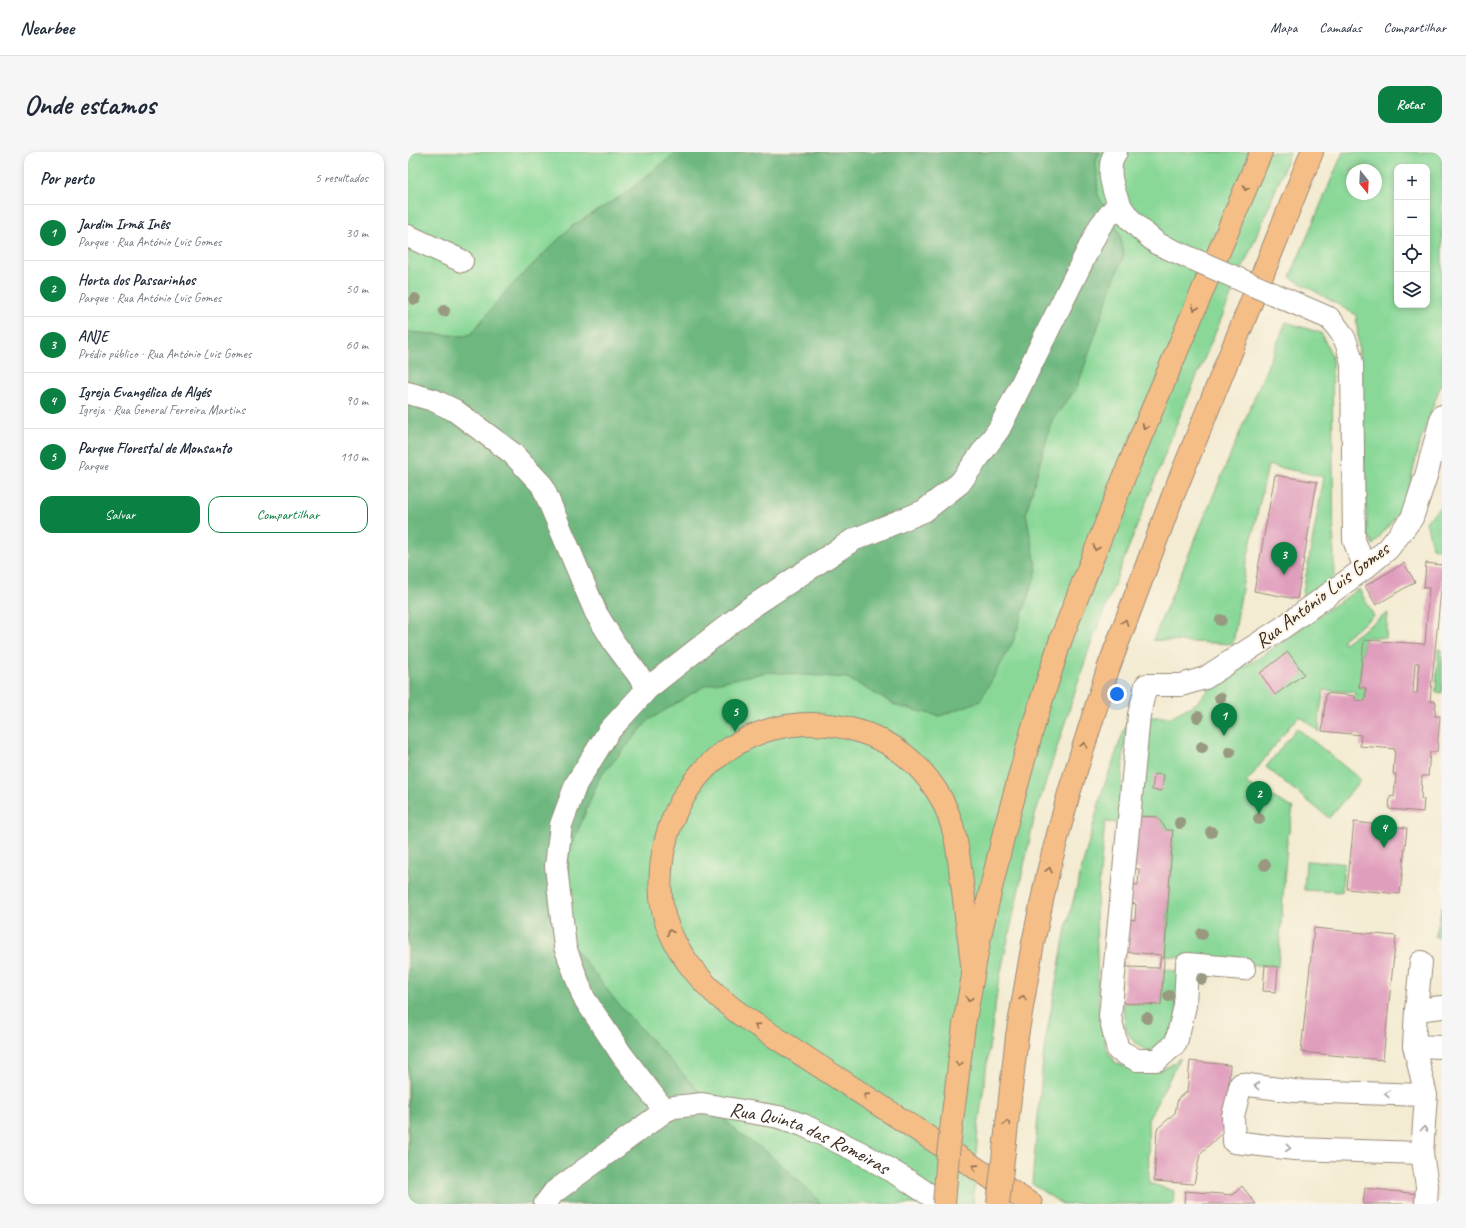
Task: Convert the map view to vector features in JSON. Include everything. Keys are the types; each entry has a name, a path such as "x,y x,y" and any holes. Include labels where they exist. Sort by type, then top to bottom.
{"highway":[{"path":"944,1204 948,1154 964,1025 973,972 981,931 1007,822 1033,728 1061,639 1130,462 1261,152"},
{"path":"998,1204 1017,1036 1033,943 1048,872 1069,793 1105,676 1172,498 1312,152"},
{"path":"973,972 957,845 952,822 931,782 915,763 897,748 874,736 848,728 822,724 797,725 771,730 750,736 713,760 685,794 675,813 666,838 662,863 661,884 662,905 668,929 691,969 723,1002 744,1017 1031,1204"}],"street":[{"path":"1116,152 1112,157 1110,171 1112,188 1118,204 1137,228 1158,244 1329,318 1341,330 1348,347 1352,363 1354,540 1365,568"},
{"path":"545,1204 554,1192 665,1111 622,1055 584,998 565,947 556,866 561,825 576,784 609,732 648,688 750,608 846,544 924,511 960,483 999,429 1100,226 1118,204"},
{"path":"408,236 462,261"},
{"path":"408,393 433,400 454,410 512,453 542,485 596,613 615,644 648,688"},
{"name":"Rua António Luis Gomes","path":"1244,969 1187,964 1185,1006 1176,1043 1157,1060 1138,1060 1118,1050 1110,1016 1110,1009 1139,716 1146,685 1181,685 1205,678 1282,628 1365,568 1388,549 1412,518 1426,476 1442,416"},
{"path":"1421,962 1414,1046 1426,1095 1422,1153 1427,1186 1426,1204"},
{"path":"1416,1010 1442,1007"},
{"path":"1414,1046 1442,1047"},
{"path":"1422,1153 1294,1149 1234,1142 1233,1116 1241,1084 1294,1090 1426,1095"},
{"name":"Rua Quinta das Romeiras","path":"665,1111 674,1107 702,1104 779,1117 803,1124 862,1153 944,1204"}],"green space":[{"path":"408,152 1290,152 1270,204 1179,418 1089,649 1035,815 998,985 978,1128 973,1204 408,1204"},
{"path":"677,152 1100,152 1096,160 1098,195 1120,234 1124,255 1111,288 1077,388 1052,420 1026,513 1037,570 1013,642 980,701 940,716 897,706 847,678 767,672 706,685 649,720 600,777 568,854 572,945 619,1005 736,1131 768,1153 811,1192 821,1204 408,1204 408,332 463,336 471,334 506,291 572,226 623,195"},
{"path":"1343,152 1442,152 1442,381 1418,448 1409,489 1397,515 1373,545 1367,533 1362,390 1356,315 1290,277"},
{"path":"1286,322 1321,333 1332,356 1334,576 1301,603 1324,477 1268,465 1246,564 1233,644 1153,640"},
{"path":"1442,502 1442,550 1432,547 1426,521 1440,508"},
{"path":"1359,589 1374,616 1343,639 1343,644 1388,613 1386,638 1368,637 1364,640 1359,687 1366,688 1361,735 1351,734 1355,692 1324,690 1320,712 1319,732 1300,716 1292,723 1246,783 1293,808 1287,842 1278,967 1165,956 1173,830 1167,830 1157,817 1137,816 1147,717 1170,717 1197,703 1213,684 1259,658"},
{"path":"1438,649 1442,650 1442,693 1436,692"},
{"path":"1131,711 1135,713 1124,748 1119,823 1105,822 1096,916 1099,1016 1107,1050 1116,1063 1143,1073 1158,1071 1169,1066 1180,1058 1148,1120 1149,1183 1174,1191 1173,1204 1062,1204 1032,1184 1044,1049 1066,928 1102,792"},
{"path":"1297,728 1361,780 1329,818 1266,767"},
{"path":"1306,861 1344,863 1342,892 1304,890"},
{"path":"1442,907 1442,938 1435,937"},
{"path":"1163,969 1180,972 1176,1023 1161,1049 1147,1051 1134,1041 1127,1031 1124,1019 1123,1003 1161,1005"}],"building":[{"path":"1275,475 1317,482 1297,599 1254,591"},
{"path":"1404,563 1415,582 1376,605 1365,586"},
{"path":"1426,563 1442,565 1442,589 1430,701 1436,702 1435,716 1440,716 1437,752 1430,752 1428,776 1422,776 1421,799 1424,799 1423,812 1389,809 1390,796 1394,797 1396,774 1393,774 1395,749 1360,746 1361,735 1322,731 1326,693 1355,696 1355,700 1365,701 1366,688 1359,687 1364,640 1425,644 1429,588 1424,588","holes":["1415,663 1419,663 1417,693 1413,693"]},
{"path":"1288,652 1304,674 1275,695 1260,673"},
{"path":"1154,774 1164,775 1162,791 1152,790"},
{"path":"1137,816 1157,817 1167,830 1173,830 1161,1005 1123,1003 1126,961 1127,967 1159,968 1161,955 1127,952 1127,958 1125,957 1128,919 1135,920 1136,904 1127,903 1129,884 1138,885 1139,869 1131,868"},
{"path":"1354,822 1407,828 1400,894 1347,889"},
{"path":"1314,928 1396,936 1383,1060 1301,1052"},
{"path":"1265,965 1278,967 1276,992 1263,991"},
{"path":"1190,1061 1230,1065 1226,1129 1200,1154 1194,1184 1154,1181 1157,1129 1175,1113 1178,1098 1187,1092"},
{"path":"1242,1186 1256,1204 1184,1204 1185,1191 1233,1195"},
{"path":"1365,1188 1418,1194 1416,1204 1363,1204"}],"place":[{"name":"ANJE","path":"1284,575"},
{"name":"Parque Florestal de Monsanto","path":"735,732"},
{"name":"Jardim Irmã Inês","path":"1224,736"},
{"name":"Horta dos Passarinhos","path":"1259,814"},
{"name":"Igreja Evangélica de Algés","path":"1384,848"}]}
